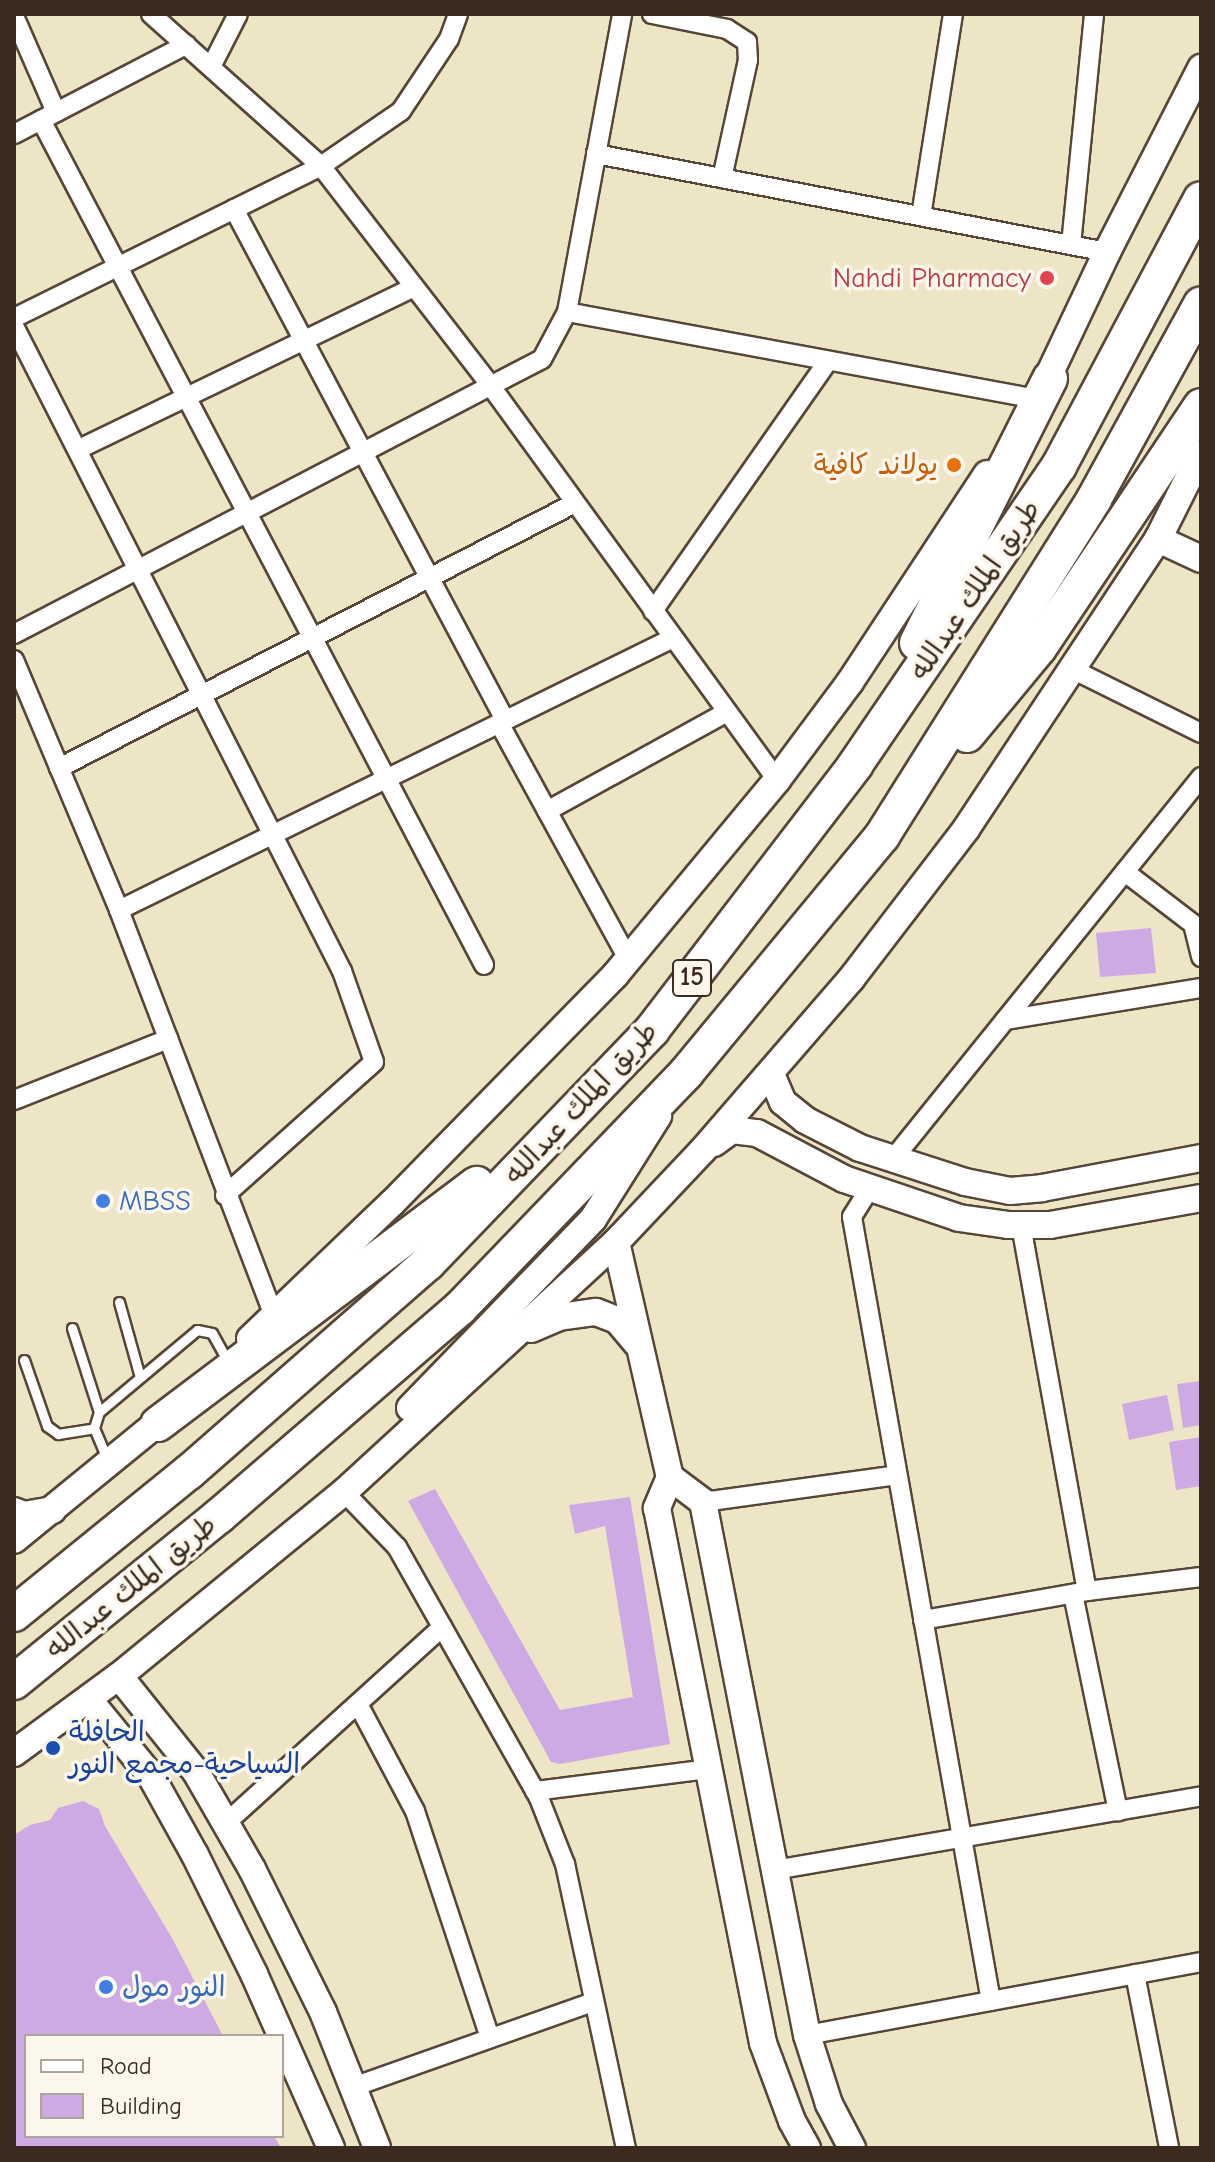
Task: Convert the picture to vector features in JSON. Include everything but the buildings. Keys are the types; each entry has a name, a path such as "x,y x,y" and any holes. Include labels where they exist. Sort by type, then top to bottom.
{"highway":[{"name":"طريق الملك عبدالله","path":"14,1614 189,1472 428,1263 652,1030 855,765 1059,466 1201,199"},
{"name":"طريق الملك عبدالله","path":"14,1682 219,1516 460,1308 686,1073 882,836 1094,499 1201,304"},
{"path":"855,765 1043,389"},
{"path":"882,836 1039,648 1201,406"},
{"path":"158,1424 269,1338 445,1212 652,1030"}],"main road":[{"path":"14,1540 158,1424 403,1192 628,959 777,780 850,682 1043,389 1107,252 1201,68"},
{"path":"14,1753 89,1700 344,1492 616,1242 703,1150 851,979 966,829 1158,539 1201,453"},
{"path":"1158,539 1201,559"},
{"path":"344,1492 380,1438 593,1219 686,1073"},
{"path":"771,1074 783,1102 805,1120 860,1148 965,1182 1010,1191 1042,1188 1201,1158"},
{"path":"703,1150 732,1130 757,1133 844,1179 959,1218 1021,1225 1050,1225 1201,1198"},
{"path":"870,1188 893,1159"},
{"path":"616,1242 670,1477 657,1508 763,2043 792,2121 807,2148"},
{"path":"513,1337 559,1317 596,1312 617,1320 640,1348"},
{"path":"670,1477 703,1502 807,2035 829,2104 852,2148"},
{"path":"14,1511 24,1515 53,1510"},
{"path":"119,1676 196,1772 226,1823 323,2012 377,2148"},
{"path":"89,1700 151,1776 195,1855 281,2034"},
{"path":"284,2042 331,2148"}],"street":[{"path":"151,14 321,166 490,385 777,780"},
{"path":"211,67 238,14"},
{"path":"14,318 321,166 401,111 449,39 458,14"},
{"path":"14,634 542,359 567,312 622,14"},
{"path":"652,14 727,29 747,42 748,60 722,178"},
{"path":"921,216 953,14"},
{"path":"1071,245 1094,14"},
{"path":"14,16 48,116 120,265 484,965"},
{"path":"14,134 186,45"},
{"path":"596,154 1107,252"},
{"path":"234,209 429,577 547,811 628,959"},
{"path":"79,449 414,287"},
{"path":"567,312 828,361 1043,389"},
{"path":"14,326 140,568 342,971 374,1062 225,1195"},
{"path":"653,611 828,361"},
{"path":"59,768 575,503"},
{"path":"119,910 673,638"},
{"path":"14,660 119,910 225,1195 274,1316"},
{"path":"1072,669 1201,733"},
{"path":"547,811 727,712"},
{"path":"893,1159 1201,777"},
{"path":"1125,872 1193,924 1201,957"},
{"path":"1005,1020 1201,988"},
{"path":"14,1100 168,1039"},
{"path":"870,1188 852,1217 991,2001"},
{"path":"1021,1225 1118,1811"},
{"path":"703,1502 897,1475"},
{"path":"344,1492 397,1547 535,1791 565,1864 626,2148"},
{"path":"923,1620 1080,1593 1201,1577"},
{"path":"226,1823 442,1627"},
{"path":"358,1704 415,1811 490,2038"},
{"path":"535,1791 709,1769"},
{"path":"774,1870 1201,1796"},
{"path":"807,2035 1201,1962"},
{"path":"1135,1974 1169,2148"},
{"path":"353,2087 593,2002"}],"lane":[{"path":"119,1302 140,1377"},
{"path":"72,1328 99,1412"},
{"path":"110,1464 94,1428 99,1412 197,1330 212,1333 227,1360"},
{"path":"24,1360 47,1426 58,1434 94,1428"}],"place":[{"name":"Nahdi Pharmacy","path":"1047,278"},
{"name":"يولاند كافية","path":"954,465"},
{"name":"MBSS","path":"103,1201"},
{"name":"الحافلة السياحية-مجمع النور","path":"53,1748"},
{"name":"النور مول","path":"106,1987"}]}
